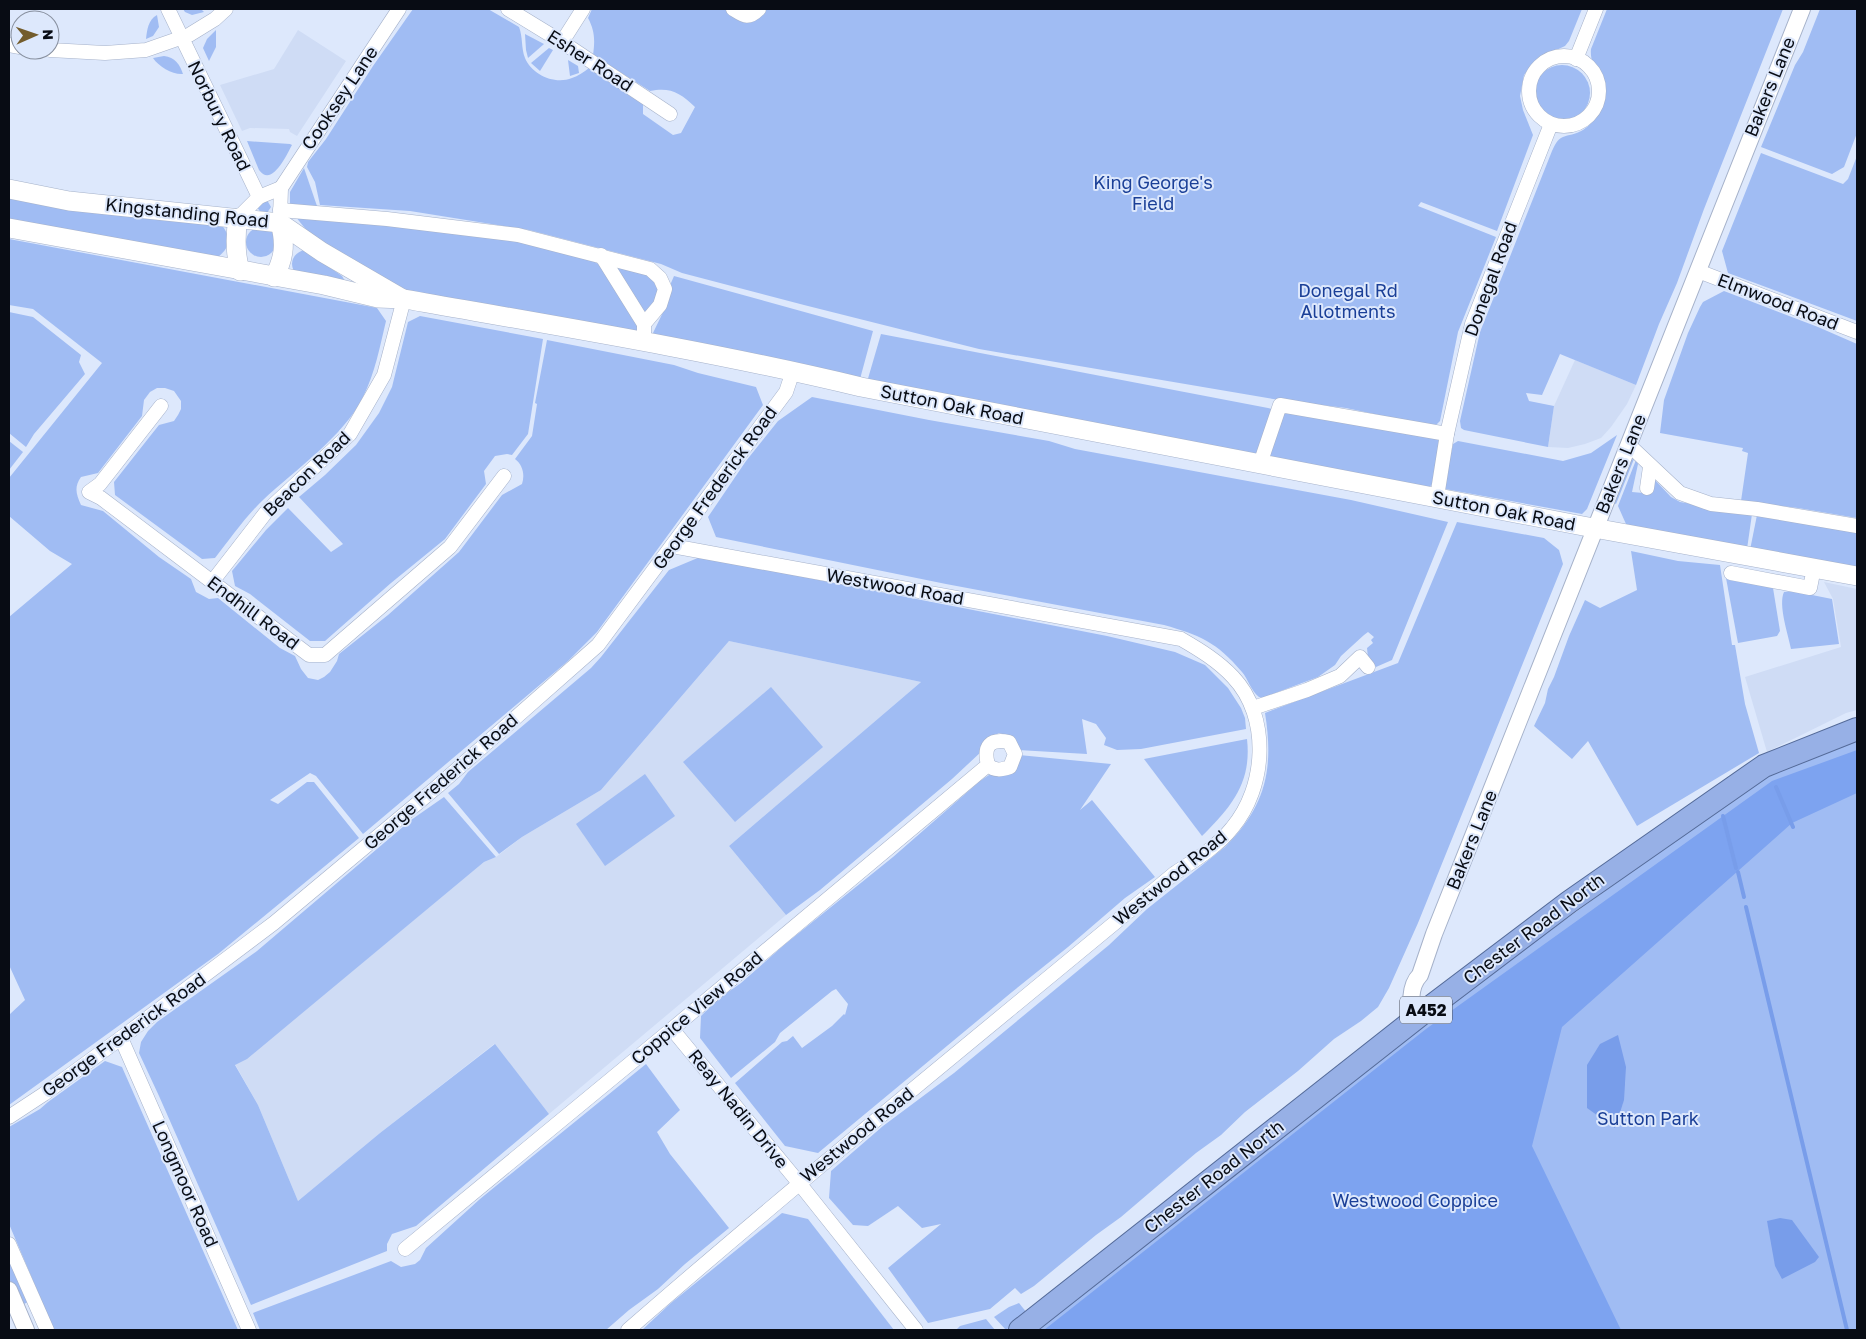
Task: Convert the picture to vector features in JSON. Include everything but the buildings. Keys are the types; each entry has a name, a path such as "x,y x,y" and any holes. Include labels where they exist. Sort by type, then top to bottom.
{"highway":[{"name":"Chester Road North","path":"1020,1330 1421,1014 1568,902 1764,766 1857,729"}],"main road":[{"name":"Kingstanding Road","path":"9,189 69,201 238,218 280,216 322,252 404,300"},
{"path":"274,277 284,250 284,236 280,216"},
{"path":"238,218 236,253 240,272"},
{"name":"Kingstanding Road","path":"9,228 324,286 378,298 644,333"},
{"name":"Sutton Oak Road","path":"644,333 861,387 1595,529 1857,576"}],"street":[{"name":"Norbury Road","path":"168,9 259,197"},
{"path":"60,51 105,53 146,50 189,35 215,19 226,9"},
{"name":"Cooksey Lane","path":"281,188 399,9"},
{"name":"Esher Road","path":"508,9 562,42 670,114"},
{"path":"562,42 583,9"},
{"path":"733,9 744,16 749,16 759,9"},
{"path":"1576,59 1596,9"},
{"name":"Bakers Lane","path":"1421,1014 1411,1007 1416,979 1420,975 1442,915 1802,9"},
{"path":"1560,56 1576,59 1590,68 1597,82 1599,93 1596,105 1584,120 1576,124 1563,126 1551,124 1539,116 1532,106 1529,86 1534,73 1540,65 1560,56"},
{"name":"Donegal Road","path":"1437,497 1447,434 1472,324 1551,124"},
{"path":"238,218 259,197 281,188 280,216"},
{"name":"Kingstanding Road","path":"280,216 387,219 518,234 650,269 660,278 665,289 660,305 644,333"},
{"path":"602,255 644,333"},
{"name":"Elmwood Road","path":"1698,271 1857,332"},
{"name":"Beacon Road","path":"212,582 267,511 350,434 384,375 404,300"},
{"name":"George Frederick Road","path":"9,1117 121,1038 274,924 438,786 598,645 786,392 793,371"},
{"path":"1260,464 1280,405 1447,434"},
{"name":"Endhill Road","path":"161,406 101,491 212,582 309,655 325,655 450,547 504,476"},
{"path":"1629,446 1680,494 1711,504 1757,509 1857,526"},
{"path":"1647,488 1650,467"},
{"name":"Westwood Road","path":"628,1330 799,1183 1176,873 1209,850 1232,828 1248,805 1258,775 1260,749 1253,708 1234,678 1209,656 1181,639 672,546"},
{"path":"1745,577 1748,556"},
{"path":"1731,574 1810,588 1814,568"},
{"path":"1253,708 1307,690 1340,676 1365,657"},
{"name":"Coppice View Road","path":"405,1249 988,765"},
{"name":"Reay Nadin Drive","path":"672,1029 799,1183 916,1330"},
{"name":"Longmoor Road","path":"121,1038 249,1330"},
{"path":"9,1244 46,1330"},
{"path":"9,1290 26,1330"}],"shaded area":[{"path":"298,30 346,61 297,136 290,132 289,129 250,128 242,131 220,85 274,69"},
{"path":"1575,360 1636,385 1627,404 1601,438 1568,448 1548,447 1554,406"},
{"path":"1824,582 1857,589 1857,710 1846,713 1767,752 1745,677 1841,647 1833,599"},
{"path":"729,641 921,682 729,846 786,915 549,1114 494,1044 380,1133 298,1201 258,1105 235,1064 247,1058 484,862 496,857 522,837 601,790"},
{"path":"1618,1035 1626,1067 1624,1100 1615,1128 1587,1108 1587,1065 1600,1044"},
{"path":"1780,1218 1792,1220 1819,1257 1815,1262 1782,1279 1775,1266 1767,1221"}],"green space":[{"path":"183,9 201,9 204,12 192,15"},
{"path":"413,9 488,9 519,27 525,58 538,74 552,79 565,80 589,68 643,102 643,114 673,135 681,133 695,107 675,92 664,90 650,91 593,55 594,36 588,18 592,9 729,9 736,14 760,9 1582,9 1569,41 1565,46 1537,59 1524,75 1520,96 1523,110 1533,135 1497,231 1421,202 1418,206 1496,237 1458,332 1440,421 1436,425 1431,426 1346,408 1273,399 979,349 682,273 661,264 529,230 410,211 320,205 315,182 307,167 308,162 326,139 373,66"},
{"path":"1607,9 1783,9 1636,385 1560,354 1542,395 1526,393 1529,401 1554,406 1548,447 1464,430 1461,428 1460,421 1480,332 1552,151 1556,142 1561,138 1577,133 1588,126 1599,113 1603,103 1604,91 1592,62 1591,49"},
{"path":"1820,9 1857,9 1857,133 1844,167 1832,174 1761,147"},
{"path":"157,15 159,27 153,36 146,39 150,22"},
{"path":"216,30 216,47 209,61 203,48 207,39"},
{"path":"525,34 544,44 528,58 526,50"},
{"path":"549,48 553,50 540,71 531,63"},
{"path":"164,56 177,62 183,74 167,70 153,58"},
{"path":"568,60 578,66 579,73 570,76"},
{"path":"1562,65 1573,67 1582,73 1588,82 1590,93 1588,104 1582,113 1573,119 1562,121 1551,119 1542,113 1536,104 1534,93 1536,82 1542,73 1551,67"},
{"path":"247,141 292,145 283,162 269,175 259,170"},
{"path":"1761,153 1843,184 1848,179 1857,156 1857,321 1728,273 1722,251"},
{"path":"304,168 318,209 290,204 290,192"},
{"path":"9,194 219,222 228,236 228,245 218,257 9,221"},
{"path":"267,200 271,207 267,213 261,213 257,207"},
{"path":"295,216 388,223 517,241 595,262 602,267 637,324 637,333 407,293 369,276 308,232"},
{"path":"261,227 267,228 275,236 275,248 267,256 261,257 255,256 247,248 246,242 247,236 255,228"},
{"path":"9,239 377,308 386,321 371,379 355,411 318,452 256,507 215,558 202,559 115,495 114,482 151,435 159,425 174,421 178,415 181,409 181,401 174,391 157,388 150,392 144,400 142,416 98,473 81,477 77,487 77,494 81,505 103,511 159,557 191,579 196,592 209,599 218,598 280,648 295,656 308,678 318,680 330,672 339,654 388,615 459,552 502,495 522,484 523,470 515,459 532,436 537,404 535,403 547,340 674,365 698,373 756,387 763,405 597,632 568,661 363,834 316,776 310,773 270,800 278,804 307,782 314,782 359,838 218,954 9,1105 9,1015 25,1000 9,965 9,617 72,564 50,551 9,516 9,478 102,363 33,309 9,305"},
{"path":"305,250 342,276 345,281 294,271 292,261 295,255"},
{"path":"620,266 654,276 661,294 645,315 617,268"},
{"path":"674,276 873,331 860,379 652,335 669,300 671,283"},
{"path":"1724,291 1857,344 1857,518 1741,501 1748,453 1742,451 1743,448 1660,433 1664,400 1688,333 1703,302"},
{"path":"9,312 33,317 81,355 79,362 85,374 34,434 26,447 9,433"},
{"path":"420,316 543,339 528,434 512,455 495,456 484,471 486,484 445,539 325,641 310,641 250,594 235,586 232,571 266,530 288,508 331,552 343,544 299,497 356,445 379,413 392,387 408,322"},
{"path":"881,334 1272,409 1261,450 1256,455 867,382"},
{"path":"812,397 1049,441 1075,449 1351,500 1448,522 1392,660 1376,667 1368,658 1367,648 1373,643 1371,640 1374,637 1368,632 1341,656 1335,665 1318,677 1262,698 1254,692 1244,675 1233,662 1216,647 1197,636 1164,625 946,584 716,537 708,517 746,461 778,421"},
{"path":"1285,412 1437,437 1439,441 1432,484 1429,488 1272,458 1269,454"},
{"path":"1617,435 1587,509 1582,514 1445,489 1444,486 1453,444 1458,441 1563,461 1591,453"},
{"path":"9,441 23,452 9,470"},
{"path":"1634,459 1616,504 1612,502 1631,460"},
{"path":"1636,460 1638,464 1632,492 1643,493 1653,478 1671,497 1680,502 1752,514 1747,549 1637,528 1626,524 1618,506"},
{"path":"1757,515 1857,531 1857,569 1750,550"},
{"path":"1457,522 1544,538 1559,550 1563,564 1418,923 1389,988 1378,1007 1334,1039 1298,1071 1245,1112 1221,1135 1196,1153 1121,1217 1034,1286 1021,1294 1015,1288 990,1309 928,1323 888,1268 941,1224 922,1228 898,1206 868,1226 853,1225 829,1198 831,1171 883,1126 954,1073 1109,945 1147,909 1225,847 1250,817 1264,786 1268,752 1265,713 1398,663"},
{"path":"1631,551 1678,561 1720,565 1732,645 1735,645 1745,704 1759,753 1637,826 1588,741 1572,759 1534,726 1545,703 1548,689 1585,600 1600,608 1637,590"},
{"path":"700,557 1107,636 1175,652 1205,665 1228,688 1241,708 1245,718 1246,729 1141,749 1117,750 1104,745 1106,738 1096,724 1082,719 1087,754 1018,750 1010,736 999,733 986,740 982,751 952,779 820,890 786,915 729,846 921,682 729,641 601,790 522,837 499,854 448,793 459,784 468,772 591,668 669,570"},
{"path":"1726,578 1773,588 1780,631 1777,636 1738,643"},
{"path":"1792,591 1832,599 1839,644 1791,649 1784,620 1782,598 1784,592"},
{"path":"771,687 823,747 735,822 683,762"},
{"name":"Sutton Park","path":"1857,736 1857,1330 1035,1330 1422,1022 1770,773"},
{"path":"1247,739 1248,755 1243,781 1222,815 1202,836 1144,759"},
{"name":"Westwood Coppice","path":"1857,750 1857,793 1792,823 1562,1027 1532,1146 1621,1330 1044,1330 1426,1029 1772,781"},
{"path":"1019,755 1111,764 1080,810 1092,800 1155,877 1125,898 818,1153 785,1146 735,1083 782,1042 787,1041 793,1036 802,1048 845,1015 848,1004 836,989 832,991 780,1033 775,1042 731,1078 700,1038 701,1016 718,999 741,983 784,945 893,857 980,781"},
{"path":"645,774 675,816 605,866 576,824"},
{"path":"444,797 496,857 484,862 247,1059 235,1065 258,1105 298,1201 380,1133 495,1044 549,1114 416,1226 392,1234 387,1244 387,1251 251,1305 139,1053 141,1042 157,1022 257,951 411,820"},
{"path":"105,1061 122,1067 238,1330 54,1330 9,1224 9,1127 40,1109"},
{"path":"646,1064 680,1110 657,1132 670,1154 729,1228 658,1289 606,1330 260,1330 253,1313 391,1261 401,1267 415,1264 420,1260 426,1248 480,1199"},
{"path":"782,1213 808,1219 894,1330 642,1330 671,1303"},
{"path":"9,1258 28,1302 20,1306 9,1278"},
{"path":"1019,1303 1027,1313 1006,1330 994,1317"},
{"path":"986,1319 995,1330 956,1330 960,1326"}],"waterway":[{"path":"1776,787 1793,827"},
{"path":"1723,816 1736,868"},
{"path":"1738,872 1744,897"},
{"path":"1746,907 1847,1330"}],"park label":[{"name":"King George's Field","path":"1153,193"},
{"name":"Donegal Rd Allotments","path":"1348,301"}]}
